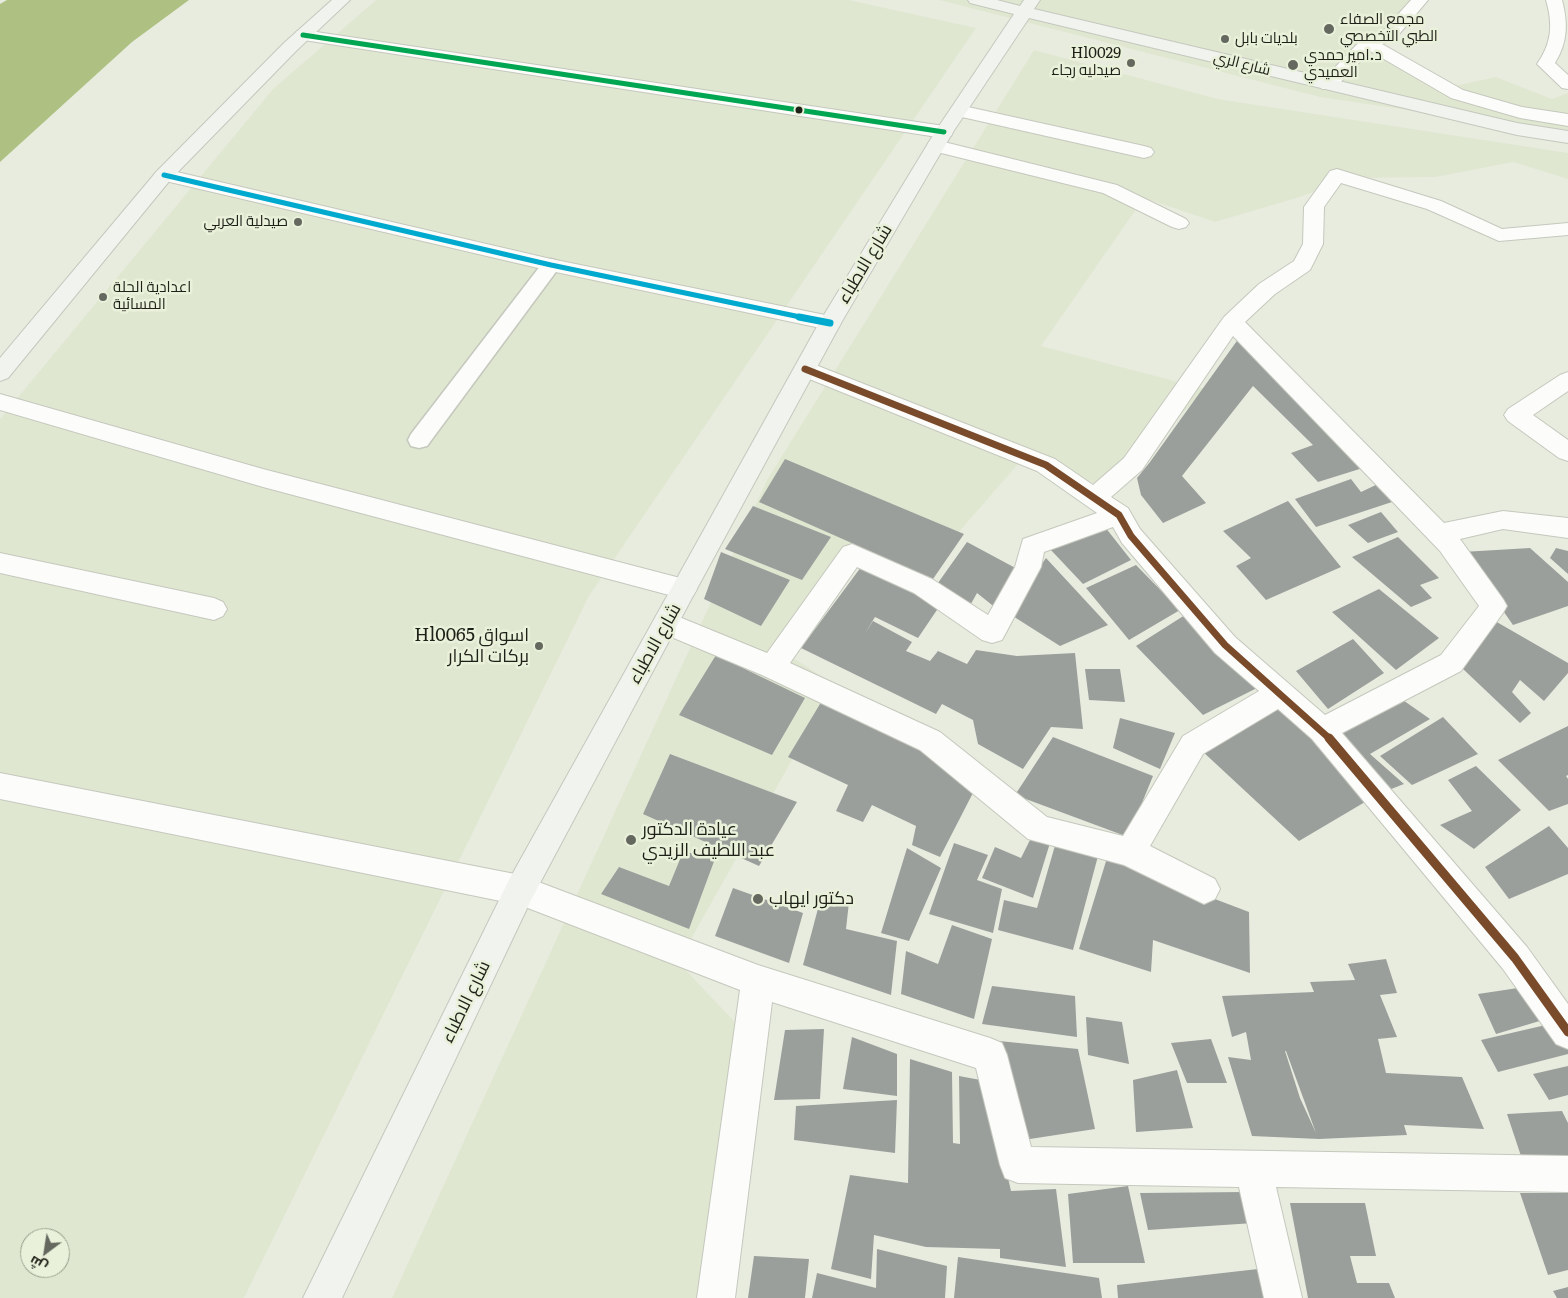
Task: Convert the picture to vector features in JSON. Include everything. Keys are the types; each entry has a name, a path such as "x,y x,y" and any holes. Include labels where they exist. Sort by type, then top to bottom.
{"street":[{"path":"0,373 164,175 303,35 342,0"},
{"name":"شارع الري","path":"976,0 1028,6 1328,85 1517,129 1568,138"},
{"path":"1328,85 1368,43 1389,35 1420,0"},
{"path":"1554,0 1560,19 1557,49 1546,64 1568,84"},
{"name":"شارع الاطباء","path":"322,1298 520,890 830,323 940,139 1028,6"},
{"path":"303,35 940,139 1110,189 1179,222"},
{"path":"1368,43 1457,94 1520,112 1568,120"},
{"path":"959,111 1144,152"},
{"path":"164,175 551,265 830,323"},
{"path":"1094,498 1133,464 1232,322 1268,289 1302,265 1313,244 1314,207 1337,175 1434,205 1500,235 1568,229"},
{"path":"1232,322 1439,534 1494,606 1450,663 1322,730"},
{"path":"805,369 1000,445 1046,465 1119,515 1131,536 1225,646 1322,730 1515,958 1568,1032"},
{"path":"1568,380 1516,416 1568,452"},
{"path":"0,402 263,478 684,590"},
{"path":"772,667 852,554 923,586 992,632 1028,567 1032,546 1119,515"},
{"path":"1439,534 1503,520 1568,528"},
{"path":"0,563 214,609"},
{"path":"666,623 772,667 930,741 1040,829 1130,852 1204,889"},
{"path":"1130,852 1192,745 1280,693"},
{"path":"0,786 520,890 758,981 990,1055 1018,1165 1568,1174"},
{"path":"716,1298 758,981"},
{"path":"1254,1170 1283,1298"}],"lane":[{"path":"419,440 551,265"}],"shaded area":[{"path":"7,0 189,0 132,42 0,162 0,4"},
{"path":"376,0 849,0 976,28 589,596 244,1298 0,1298 0,419 273,89"},
{"path":"939,0 1416,0 1369,48 1445,88 1496,77 1552,99 1568,93 1568,134 1320,97"},
{"path":"1034,50 1218,99 1568,153 1568,179 1513,162 1436,177 1350,178 1300,197 1215,222 1144,198 1041,346 1205,389 1112,490 1025,456 905,594 853,564 787,654 840,688 796,753 678,962 754,1042 732,1298 392,1298 767,480"}],"building":[{"path":"1239,338 1366,467 1318,482 1291,453 1313,445 1253,386 1182,476 1206,503 1163,523 1141,495 1137,478"},
{"path":"785,459 964,534 933,579 759,502"},
{"path":"1351,479 1361,492 1380,483 1395,501 1316,527 1295,499"},
{"path":"1288,501 1341,567 1266,600 1236,566 1251,558 1223,531"},
{"path":"753,506 831,537 802,580 725,549"},
{"path":"1381,512 1398,532 1368,543 1348,525"},
{"path":"1105,527 1131,560 1083,584 1049,548"},
{"path":"1398,537 1439,578 1420,585 1432,598 1411,607 1352,557"},
{"path":"967,542 1021,571 997,609 977,593 967,611 933,590"},
{"path":"1530,548 1568,582 1568,606 1513,625 1462,552"},
{"path":"1556,548 1568,551 1568,574 1550,558"},
{"path":"721,552 790,580 761,626 704,599"},
{"path":"1046,558 1108,625 1060,646 1008,613"},
{"path":"864,563 943,601 918,638 875,617 864,635 873,621 912,642 906,651 930,661 938,651 967,664 976,650 1017,656 1075,653 1083,729 1051,727 1023,769 978,744 973,720 942,704 936,714 801,648"},
{"path":"1136,565 1180,610 1129,640 1086,588"},
{"path":"1379,589 1439,638 1396,670 1332,612"},
{"path":"1185,615 1257,688 1203,715 1136,646"},
{"path":"1495,621 1568,663 1568,673 1544,701 1520,680 1512,692 1531,713 1520,723 1462,668"},
{"path":"1353,639 1384,673 1328,709 1296,671"},
{"path":"716,655 805,698 772,755 679,715"},
{"path":"1085,669 1120,669 1125,702 1089,700"},
{"path":"1400,698 1430,719 1370,754 1404,784 1381,793 1336,736"},
{"path":"827,702 925,748 976,787 940,857 912,845 916,826 872,805 863,822 836,811 848,785 788,757 820,704"},
{"path":"1282,705 1365,802 1299,841 1201,750"},
{"path":"1443,717 1478,754 1412,785 1380,756"},
{"path":"1120,718 1175,733 1160,769 1113,748"},
{"path":"1568,726 1568,775 1566,776 1568,779 1568,804 1549,811 1498,760"},
{"path":"1053,737 1153,776 1128,837 1015,795"},
{"path":"670,754 797,802 759,866 643,814"},
{"path":"1476,766 1521,810 1474,849 1440,825 1472,811 1448,780"},
{"path":"1549,826 1568,848 1568,874 1509,899 1485,867"},
{"path":"1032,836 1050,843 1033,898 982,878 995,847 1021,858"},
{"path":"1056,842 1098,856 1073,950 998,930 1004,900 1037,908"},
{"path":"954,843 988,855 977,880 1002,889 993,933 929,914"},
{"path":"907,848 941,868 909,941 881,933"},
{"path":"683,852 716,856 689,929 601,894 619,867 669,886"},
{"path":"1107,858 1249,912 1250,973 1153,940 1151,972 1079,949"},
{"path":"733,888 803,913 789,963 715,936"},
{"path":"820,901 849,902 846,929 897,941 891,995 803,965"},
{"path":"952,925 992,939 974,1019 901,994 906,951 938,964"},
{"path":"1386,959 1397,993 1380,995 1397,1037 1378,1039 1386,1073 1462,1077 1484,1129 1404,1125 1407,1135 1319,1139 1252,1136 1228,1057 1251,1060 1246,1032 1232,1037 1222,996 1314,992 1310,982 1355,980 1348,964","holes":["1286,1051 1316,1133 1300,1098"]},
{"path":"992,986 1075,996 1077,1037 982,1024"},
{"path":"1518,988 1543,1020 1496,1034 1478,994"},
{"path":"1086,1017 1122,1022 1129,1064 1088,1055"},
{"path":"1550,1024 1568,1047 1568,1054 1498,1072 1481,1040"},
{"path":"824,1029 820,1099 774,1100 785,1030"},
{"path":"852,1037 897,1054 897,1096 843,1089"},
{"path":"1211,1039 1227,1083 1187,1083 1171,1043"},
{"path":"999,1041 1078,1049 1095,1129 1017,1141"},
{"path":"910,1059 952,1072 953,1143 960,1144 959,1076 986,1081 1011,1191 1056,1189 1066,1267 1000,1258 1000,1249 926,1247 874,1235 871,1279 831,1269 850,1175 908,1183"},
{"path":"1568,1066 1568,1095 1549,1100 1533,1074"},
{"path":"1177,1070 1193,1128 1136,1132 1133,1080"},
{"path":"897,1100 895,1153 794,1140 796,1106"},
{"path":"1562,1111 1568,1123 1568,1156 1523,1162 1507,1114"},
{"path":"1128,1186 1145,1263 1073,1263 1068,1194"},
{"path":"1245,1192 1254,1223 1148,1230 1140,1193"},
{"path":"1520,1193 1568,1193 1568,1270 1548,1275"},
{"path":"1290,1203 1365,1203 1376,1256 1350,1256 1357,1283 1389,1283 1395,1298 1308,1298"},
{"path":"877,1249 947,1266 945,1298 812,1298 817,1273 876,1288"},
{"path":"754,1256 809,1259 805,1298 748,1298"},
{"path":"958,1257 1099,1278 1102,1298 954,1298"},
{"path":"1258,1269 1265,1298 1118,1298 1117,1285"},
{"path":"1568,1287 1568,1298 1557,1298 1553,1291"}],"transit line":[{"path":"303,35 944,132"},
{"path":"164,175 551,265 830,323"},
{"path":"805,369 1000,445 1046,465 1119,515 1131,536 1225,645 1322,730 1515,958 1568,1032"}],"place":[{"name":"مجمع الصفاء الطبي التخصصي","path":"1329,29"},
{"name":"بلديات بابل","path":"1225,39"},
{"name":"Hl0029 صيدليه رجاء","path":"1131,63"},
{"name":"د.امير حمدي العميدي","path":"1293,65"},
{"name":"صيدلية العربي","path":"298,222"},
{"name":"اعدادية الحلة المسائية","path":"103,297"},
{"name":"Hl0065 اسواق بركات الكرار","path":"539,646"},
{"name":"عيادة الدكتور عبد اللطيف الزيدي","path":"631,840"},
{"name":"دكتور ايهاب","path":"758,899"}]}
